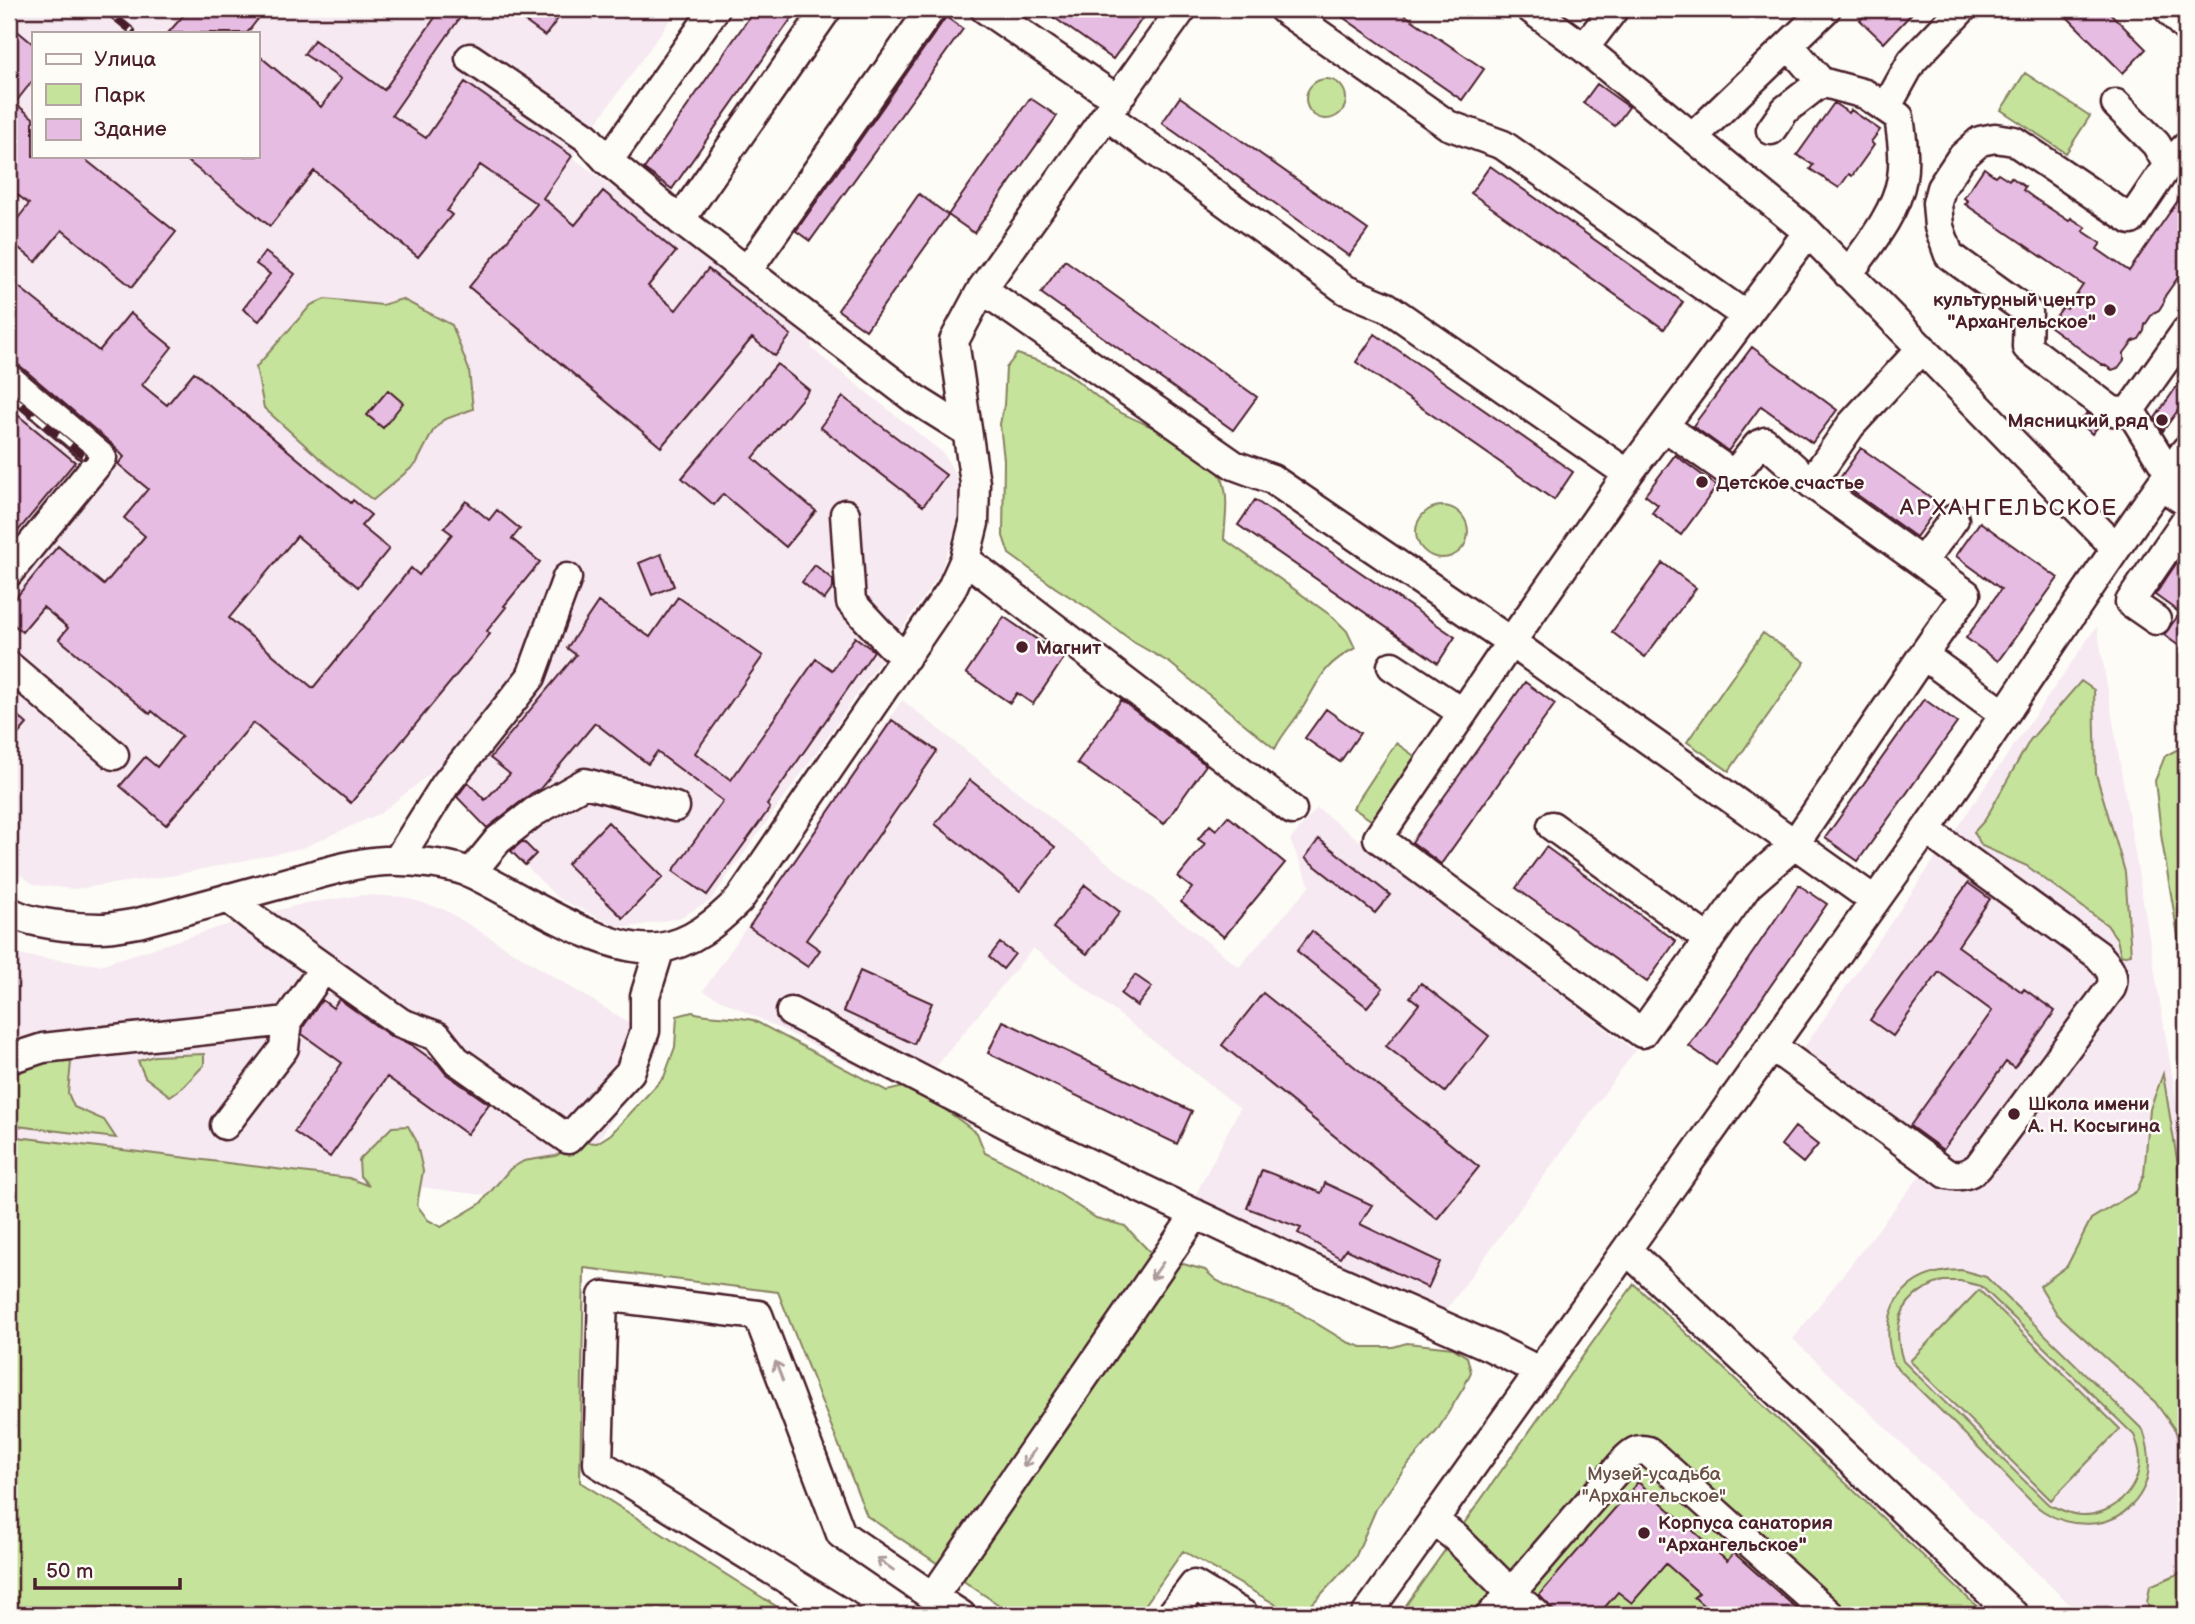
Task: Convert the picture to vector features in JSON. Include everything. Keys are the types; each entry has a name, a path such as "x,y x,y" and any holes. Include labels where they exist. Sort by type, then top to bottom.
{"street":[{"path":"608,161 715,9"},
{"path":"680,220 827,9"},
{"path":"747,271 931,9"},
{"path":"985,9 1346,290 1387,307 1628,474"},
{"path":"9,911 52,924 101,928 138,923 355,864 397,861 433,863 471,873 568,924 627,947 660,948 688,940 715,924 739,901 951,590 965,559 974,523 975,483 954,341 982,289 1182,9"},
{"path":"1283,9 1448,125 1503,145 1746,316"},
{"path":"1531,9 1584,48 1808,232 2116,548"},
{"path":"1584,48 1614,9"},
{"path":"1693,137 1826,9"},
{"path":"1885,108 1912,61 1962,9"},
{"path":"1789,44 1821,82 1865,94 1899,117 1903,150 1902,177 1896,199 1874,239 1848,274"},
{"path":"470,58 586,137 608,161 680,220 915,399 966,431"},
{"path":"1771,130 1785,110 1821,82"},
{"path":"2116,104 2156,144 2177,156 2131,220 2014,141 1995,138 1980,141 1961,158 1941,188 1937,203 1938,227 1949,255 2028,312 2027,347 2112,411 2130,410 2186,331"},
{"path":"1664,426 1728,471 1736,472 1758,444 1765,442 1811,483 1966,594 1794,845 1748,885 1642,1033 1378,838 1628,474 1808,232"},
{"path":"982,289 1234,465 1272,479 1511,642 1875,901"},
{"path":"1811,483 1851,425 1922,348"},
{"path":"9,379 102,458 9,572"},
{"path":"2130,410 2165,479 2186,502"},
{"path":"1366,1615 1926,830 2116,548 2186,450"},
{"path":"845,514 851,601 905,657"},
{"path":"1922,562 1954,519"},
{"path":"2156,620 2130,602 2186,520"},
{"path":"965,559 1292,810"},
{"path":"397,861 446,785 531,677 567,578"},
{"path":"1923,655 2004,713"},
{"path":"9,666 114,755"},
{"path":"1392,666 1463,713"},
{"path":"471,873 498,840 534,811 584,783 675,807"},
{"path":"1552,826 1709,940"},
{"path":"1773,1047 1947,1174 1969,1174 1978,1167 2111,988 2113,980 2110,968 2098,955 1926,830"},
{"path":"228,898 401,1023 438,1036 456,1060 568,1139 630,1072 645,1031 645,996 660,948"},
{"path":"225,1125 284,1048 287,1021 324,968"},
{"path":"791,1012 1022,1132 1299,1263 1539,1371"},
{"path":"9,1059 43,1048 287,1021"},
{"path":"933,1597 1196,1214"},
{"path":"1627,1250 2014,1615"},
{"path":"845,1615 598,1463 603,1296 758,1315 841,1534 961,1615"},
{"path":"1491,1615 1626,1459 1634,1451 1642,1449 1648,1451 1830,1615"},
{"path":"1433,1520 1455,1537 1537,1615"},
{"path":"1171,1615 1194,1585 1244,1615"}],"shaded area":[{"path":"9,9 678,9 572,157 811,335 812,349 943,453 956,475 960,496 955,530 940,573 832,731 710,901 679,918 629,927 613,925 558,898 431,773 381,813 302,848 170,876 74,889 35,885 9,867"},
{"name":"Школа имени А. Н. Косыгина","path":"2097,626 2186,1158 2186,1615 2081,1615 1793,1339 1925,1169 1789,1069"},
{"path":"902,700 1239,967 1310,886 1290,840 1317,808 1635,1051 1444,1313 1305,1252 1194,1198 1240,1108 1033,948 934,1069 904,1054 890,1083 703,991"},
{"path":"364,895 404,897 445,910 662,1043 557,1204 9,1136 9,954 100,965 252,917 306,903"}],"green space":[{"path":"2025,73 2090,116 2066,153 2001,110"},
{"path":"1326,79 1340,85 1346,99 1340,113 1326,119 1312,113 1306,99 1312,85"},
{"path":"325,299 382,305 402,299 452,325 469,370 473,409 443,420 433,431 416,464 373,500 327,465 264,408 256,367 311,305"},
{"path":"1017,354 1065,372 1114,409 1191,446 1204,456 1216,468 1225,488 1224,539 1333,617 1347,631 1355,648 1336,660 1325,672 1275,749 1170,663 1135,643 1009,554 1003,536 1004,460 1000,424 1006,368"},
{"path":"1442,506 1461,513 1468,532 1461,551 1442,558 1423,551 1416,532 1423,513"},
{"path":"1763,633 1805,662 1729,771 1687,742"},
{"path":"2081,681 2094,690 2096,774 2125,872 2131,954 2121,956 2117,939 2107,925 2027,866 1982,846 1974,832 1985,820 2030,740"},
{"path":"1396,743 1420,760 1377,824 1353,808"},
{"path":"2186,745 2186,983 2162,841 2155,781 2165,756"},
{"path":"692,1012 753,1020 887,1091 912,1085 977,1133 985,1153 1029,1174 1096,1218 1125,1226 1148,1250 1161,1258 1205,1270 1216,1280 1244,1295 1291,1308 1347,1342 1362,1347 1393,1347 1407,1343 1453,1348 1467,1357 1471,1372 1464,1387 1437,1431 1404,1469 1376,1509 1355,1558 1302,1615 1294,1615 1183,1551 1138,1615 1014,1615 867,1516 778,1292 584,1268 580,1482 790,1615 29,1615 9,1606 9,1136 349,1178 369,1186 360,1176 359,1160 392,1127 408,1126 416,1140 423,1171 417,1205 428,1220 441,1227 480,1204 510,1169 524,1161 555,1156 583,1142 597,1143 611,1134 664,1077 675,1047 677,1016"},
{"path":"61,1050 71,1062 68,1093 74,1107 104,1120 116,1138 9,1125 9,1066"},
{"path":"204,1054 204,1065 183,1087 170,1096 145,1077 138,1061 154,1056"},
{"path":"2163,1074 2186,1214 2186,1461 2175,1430 2155,1402 2057,1314 2040,1286 2067,1266 2091,1219 2137,1191 2144,1174 2150,1109"},
{"path":"1961,1270 1986,1277 2143,1430 2149,1459 2147,1478 2139,1497 2123,1513 2113,1519 2089,1524 2065,1521 2043,1511 1894,1365 1889,1345 1889,1327 1892,1311 1899,1297 1910,1286 1941,1272","holes":["1943,1281 1960,1281 1981,1286 2134,1435 2140,1464 2137,1476 2125,1497 2115,1505 2104,1511 2080,1515 2048,1504 1903,1361 1899,1347 1899,1322 1909,1301 1918,1293"]},
{"name":"Музей-усадьба \"Архангельское\"","path":"1634,1284 1986,1615 1399,1615"},
{"path":"1979,1290 2120,1429 2051,1500 1910,1361"},
{"path":"2186,1568 2186,1615 2152,1615 2147,1603 2150,1586"}],"building":[{"path":"189,9 253,9 261,15 248,32 169,32"},
{"path":"441,9 466,9 392,115 426,138 465,82 572,156 543,198 575,225 603,191 676,252 648,286 676,310 708,269 791,335 775,356 752,338 661,447 469,287 537,204 480,165 447,211 452,215 418,257 314,171 270,226 184,158 259,158 259,56 321,107 341,79 304,54 314,40 384,90"},
{"path":"508,9 565,9 545,36"},
{"path":"755,9 798,9 672,189 644,169"},
{"path":"1042,9 1149,9 1113,59"},
{"path":"1331,9 1396,9 1484,69 1462,100"},
{"path":"1870,9 1916,9 1884,43 1860,20"},
{"path":"2059,9 2106,9 2146,49 2123,73"},
{"path":"946,17 963,29 810,241 796,231"},
{"path":"9,24 32,43 32,81 15,103 32,117 32,158 84,158 176,232 132,287 62,230 36,262 9,240 9,230 29,204 9,188"},
{"path":"1597,84 1629,107 1615,126 1583,103"},
{"path":"1180,97 1368,230 1349,256 1162,123"},
{"path":"1030,98 1057,116 974,233 948,215"},
{"path":"1834,103 1849,113 1851,110 1880,130 1871,142 1874,145 1852,176 1849,174 1839,188 1810,169 1813,165 1797,155"},
{"path":"1490,166 1683,302 1664,329 1471,193"},
{"path":"1984,168 1995,176 1998,173 2009,180 2011,177 2034,198 2069,221 2071,218 2086,228 2083,231 2101,243 2097,249 2129,271 2186,189 2186,266 2165,296 2159,310 2153,313 2145,325 2139,339 2133,341 2124,353 2124,360 2118,368 2112,370 2102,365 2049,326 2063,307 2067,309 2083,285 1965,204 1968,201 1964,198"},
{"path":"919,194 948,215 866,330 838,310"},
{"path":"265,252 295,274 259,321 243,309 270,274 256,264"},
{"path":"1065,260 1257,397 1233,430 1041,293"},
{"path":"9,279 99,351 130,313 172,347 142,385 167,405 194,372 351,503 353,500 371,515 361,526 389,549 358,587 297,536 229,618 313,688 411,568 419,575 452,534 444,528 466,501 489,520 497,510 520,529 512,539 540,562 504,606 506,607 487,631 490,634 351,803 253,723 166,825 120,786 145,757 157,767 182,736 152,711 150,714 59,639 68,628 43,607 22,632 9,620 9,606 58,546 104,585 145,536 124,518 148,489 118,464 124,457 113,445 20,366 9,363"},
{"path":"1375,334 1573,472 1554,500 1356,362"},
{"path":"1752,347 1837,410 1812,443 1761,406 1728,451 1693,426"},
{"path":"777,364 809,390 753,458 816,511 786,547 723,494 714,505 682,478"},
{"path":"2186,373 2186,399 2163,431 2155,418"},
{"path":"388,390 403,403 383,428 367,415"},
{"path":"843,397 946,475 923,506 820,427"},
{"path":"9,408 75,462 9,542"},
{"path":"2087,413 2101,423 2092,434 2079,422"},
{"path":"1861,448 1940,504 1916,537 1838,481"},
{"path":"1675,455 1717,486 1681,535 1652,513 1658,505 1645,495"},
{"path":"1255,500 1455,637 1438,663 1238,525"},
{"path":"1980,522 2058,578 1998,661 1966,638 2001,589 1956,556"},
{"path":"2186,549 2186,651 2164,635 2180,613 2155,595"},
{"path":"661,554 674,586 652,595 639,563"},
{"path":"1663,563 1696,588 1645,657 1612,632"},
{"path":"815,565 833,580 833,588 824,600 802,582"},
{"path":"678,597 763,656 695,753 731,780 816,659 832,670 855,637 874,651 767,805 770,808 707,895 673,871 723,801 657,752 648,764 595,723 540,789 487,828 457,797 468,782 485,800 510,774 490,758 576,655 567,648 598,602 650,637"},
{"path":"1004,617 1064,658 1033,704 1017,693 1010,703 966,673"},
{"path":"1525,682 1555,704 1441,864 1412,842"},
{"path":"1924,699 1957,723 1858,861 1825,838"},
{"path":"1121,700 1206,765 1164,824 1077,763"},
{"path":"9,708 27,724 9,745"},
{"path":"1326,709 1360,733 1340,762 1305,738"},
{"path":"892,720 937,751 806,940 820,950 808,967 749,927"},
{"path":"970,780 1055,847 1020,891 935,824"},
{"path":"1228,816 1285,863 1224,937 1181,902 1192,888 1178,877 1205,844 1198,839 1210,825 1216,830"},
{"path":"608,822 663,877 623,918 567,864"},
{"path":"1319,839 1390,895 1375,913 1305,858"},
{"path":"523,841 536,854 525,865 511,851"},
{"path":"1546,847 1676,941 1647,982 1516,888"},
{"path":"1968,883 1990,899 1958,946 2022,992 2024,989 2055,1011 2014,1068 2006,1062 1943,1150 1910,1126 1992,1011 1939,972 1893,1036 1870,1020"},
{"path":"1085,885 1120,912 1087,954 1053,928"},
{"path":"1799,885 1827,904 1716,1065 1689,1046"},
{"path":"1312,931 1383,988 1367,1007 1297,951"},
{"path":"1000,943 1015,954 1003,969 989,957"},
{"path":"860,971 932,1003 914,1044 843,1011"},
{"path":"1135,975 1152,987 1137,1006 1121,994"},
{"path":"1421,983 1489,1036 1445,1092 1386,1046 1419,1004 1410,997"},
{"path":"1263,993 1479,1167 1437,1219 1222,1045"},
{"path":"339,999 392,1037 410,1044 438,1064 446,1074 489,1104 467,1134 387,1077 330,1157 294,1132 342,1063 302,1034 303,1027 322,1000 333,1008"},
{"path":"1003,1021 1192,1111 1177,1144 988,1053"},
{"path":"1795,1127 1818,1145 1803,1163 1781,1145"},
{"path":"1262,1170 1321,1193 1325,1183 1372,1205 1360,1224 1440,1262 1428,1288 1346,1249 1340,1258 1298,1233 1301,1228 1247,1208"},
{"name":"Корпуса санатория \"Архангельское\"","path":"1638,1482 1727,1561 1734,1553 1804,1615 1714,1615 1694,1597 1699,1593 1666,1564 1632,1603 1618,1592 1598,1615 1558,1615 1539,1595"}],"railway":[{"path":"105,9 132,31"},
{"path":"9,394 84,456"}],"place":[{"name":"культурный центр \"Архангельское\"","path":"2110,310"},
{"name":"Мясницкий ряд","path":"2162,420"},
{"name":"Детское счастье","path":"1702,482"},
{"name":"Магнит","path":"1022,647"},
{"name":"Школа имени А. Н. Косыгина","path":"2014,1114"},
{"name":"Корпуса санатория \"Архангельское\"","path":"1644,1533"}],"district":[{"name":"АРХАНГЕЛЬСКОЕ","path":"2009,507"}]}
